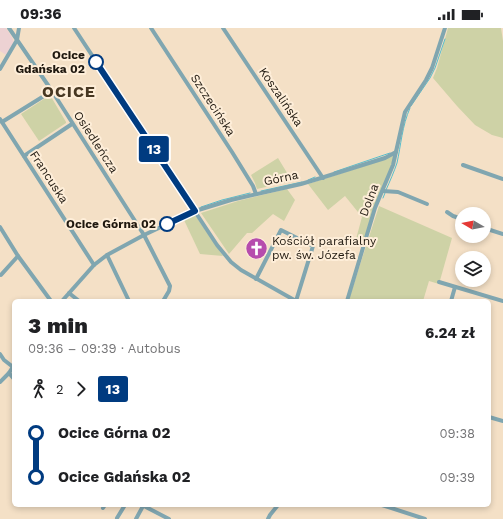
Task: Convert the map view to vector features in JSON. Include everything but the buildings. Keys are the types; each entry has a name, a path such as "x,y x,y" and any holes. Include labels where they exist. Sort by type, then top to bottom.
{"street":[{"name":"Osiedleńcza","path":"9,28 52,91 144,235 170,286 164,299"},
{"path":"0,69 17,40 19,28"},
{"path":"74,28 217,245 231,262 245,273 292,299"},
{"name":"Szczecińska","path":"151,28 232,152 253,186 256,194"},
{"name":"Koszalińska","path":"222,28 323,178"},
{"path":"396,152 405,112 432,68 445,28"},
{"path":"1,121 52,91"},
{"name":"Francuska","path":"1,121 94,265"},
{"path":"24,156 72,124"},
{"name":"Górna","path":"64,299 94,265 107,255 144,235 195,211 231,200 323,178 384,158 396,152"},
{"name":"Dolna","path":"348,299 375,208 385,191 394,165 396,152"},
{"path":"463,165 503,179"},
{"path":"385,191 398,192 427,204"},
{"path":"447,212 455,217"},
{"path":"0,228 18,256 50,299"},
{"path":"256,279 282,230 313,246 297,299"},
{"path":"491,230 503,234"},
{"path":"107,255 128,299"},
{"path":"1,275 18,256"},
{"path":"439,282 503,301"},
{"path":"452,299 455,287"},
{"path":"69,293 76,299"},
{"path":"0,354 4,360 12,365"},
{"path":"0,382 12,368"},
{"path":"9,373 12,377"},
{"path":"491,418 503,421"},
{"path":"117,518 124,507"},
{"path":"136,519 141,507"},
{"path":"146,507 169,519"},
{"path":"268,519 276,507"},
{"path":"393,507 425,519"},
{"path":"154,519 157,513"}],"shaded area":[{"path":"0,28 6,28 14,42 6,55 0,51"}],"green space":[{"path":"448,28 501,28 503,41 503,138 492,135 475,125 433,78"},
{"path":"50,95 66,123 39,141 21,114"},
{"path":"395,154 362,249 356,239 362,217 345,196 328,210 308,184 377,162"},
{"path":"278,158 292,181 257,189 251,175"},
{"path":"287,189 295,200 284,221 273,214 252,233 247,233 229,254 201,213 238,201"},
{"path":"379,206 452,238 439,284 429,281 424,299 349,299"},
{"path":"195,215 223,256 200,254 184,220"}],"waterway":[{"path":"411,106 430,78 445,39"},
{"path":"386,190 397,163 403,129 410,108"},
{"path":"334,172 390,153"},
{"path":"308,180 315,177"},
{"path":"261,191 302,182"},
{"path":"201,207 250,193"},
{"path":"383,198 385,193"}],"bus line":[{"name":"13","path":"96,62 195,211 167,224"}],"place":[{"name":"Ocice Gdańska 02","path":"96,62"},
{"name":"Ocice Górna 02","path":"167,224"},
{"name":"Kościół parafialny pw. św. Józefa","path":"256,248"}],"district":[{"name":"OCICE","path":"69,91"}]}
